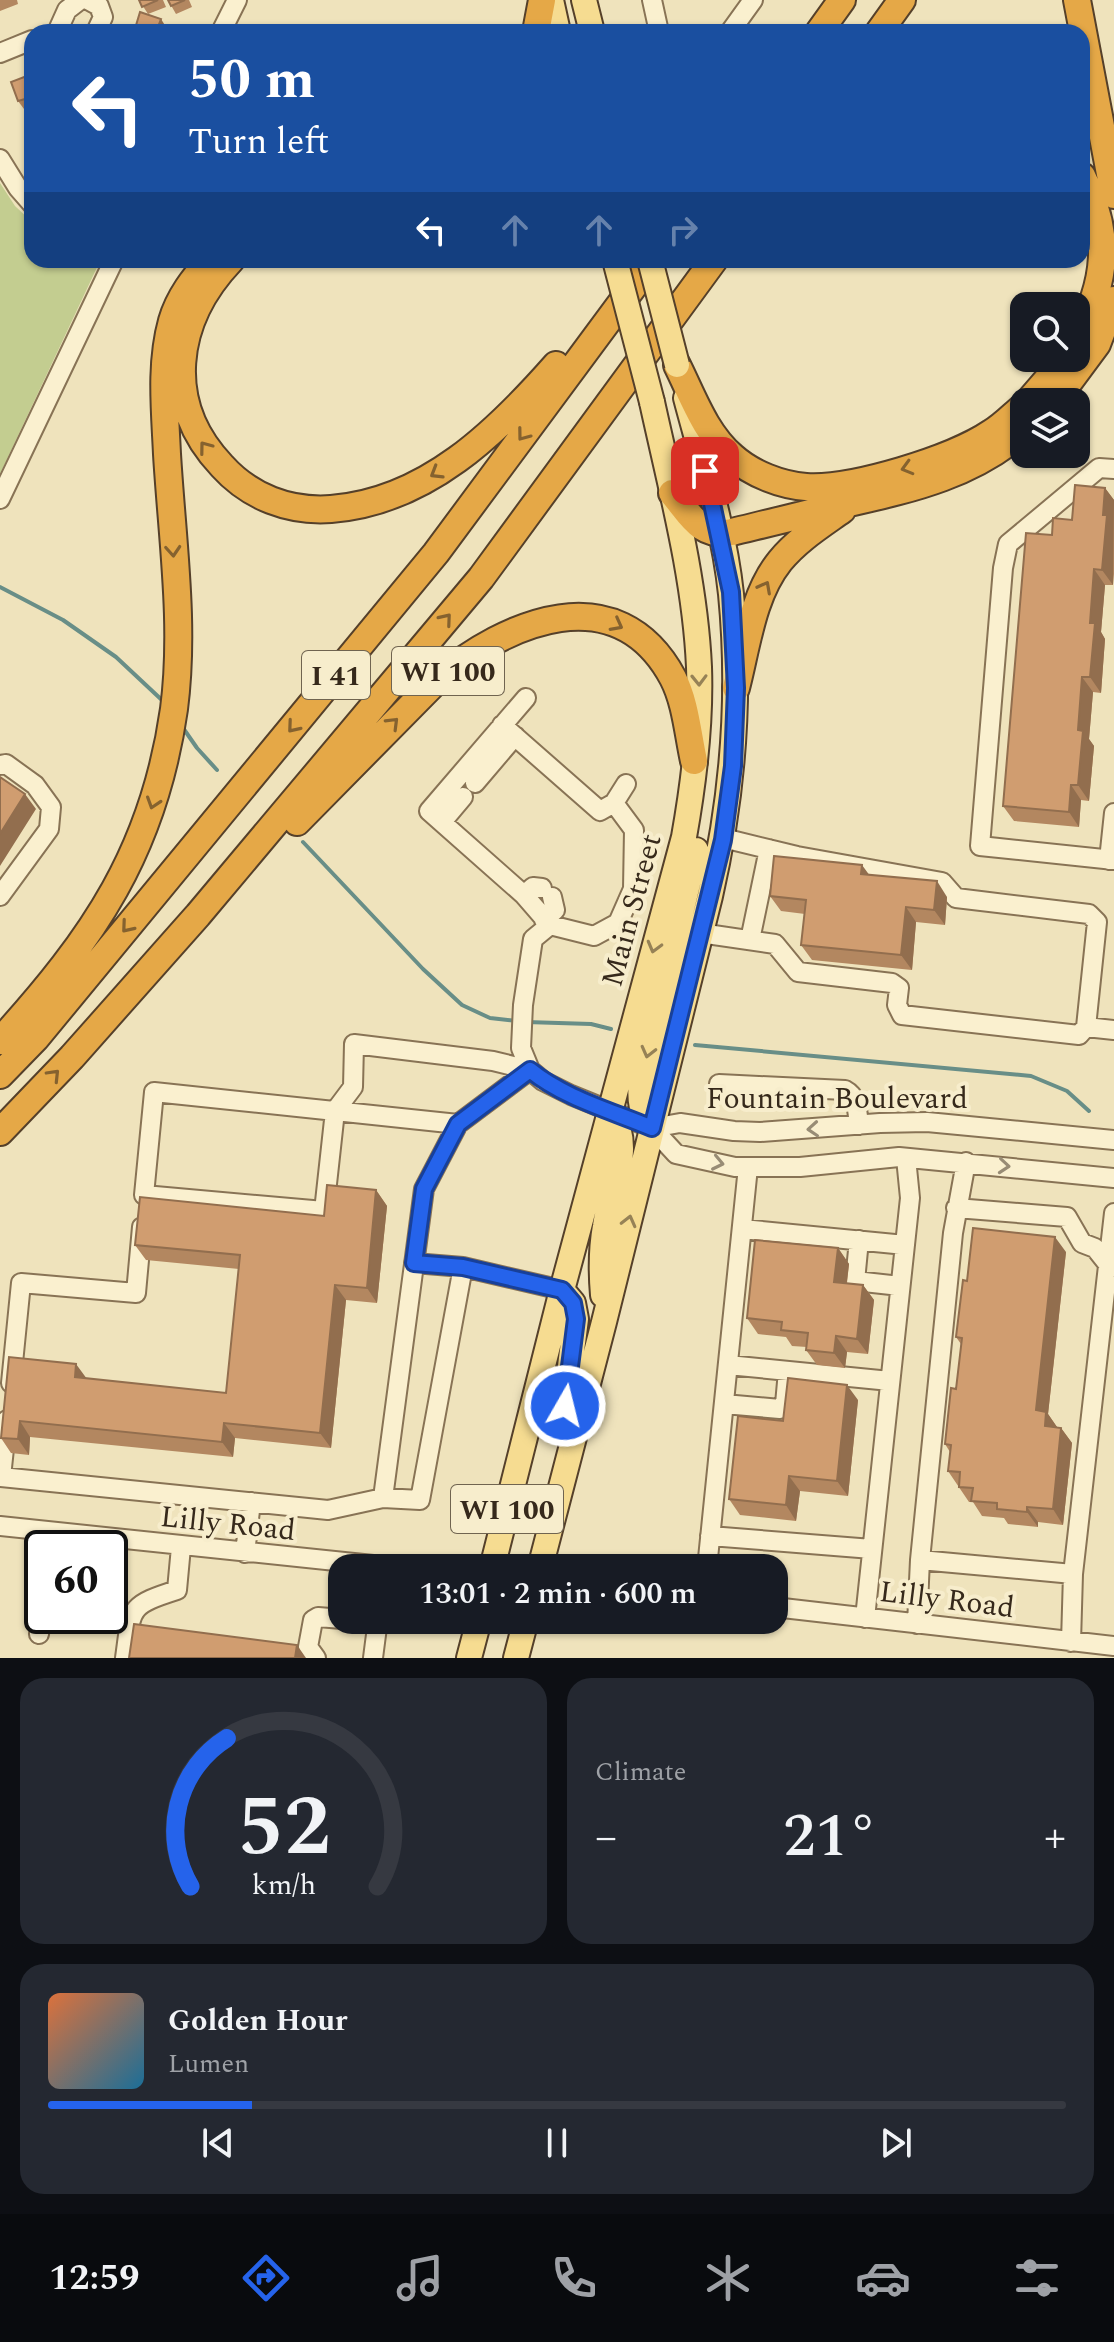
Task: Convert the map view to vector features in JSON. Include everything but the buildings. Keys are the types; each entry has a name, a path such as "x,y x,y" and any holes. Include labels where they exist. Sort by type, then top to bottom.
{"highway":[{"path":"538,24 542,0"},
{"path":"825,24 842,0"},
{"path":"885,24 902,0"},
{"path":"1077,0 1082,24"},
{"path":"1090,69 1114,195"},
{"path":"1090,194 1102,233 1102,269 1097,295 1090,310"},
{"path":"0,1041 73,957 106,909 148,818 166,756 178,629 164,374 175,311 203,268"},
{"path":"224,268 199,303 184,348 183,395 195,433 206,450 250,491 286,506 331,509 374,501 400,492 433,476 481,443 514,413 643,268"},
{"name":"I 41","path":"0,1075 36,1038 436,553 644,268"},
{"name":"I 41","path":"0,1132 72,1057 198,915 481,578 708,268"},
{"path":"693,290 714,268"},
{"path":"1064,388 1097,344 1114,300"},
{"path":"677,365 703,420 732,457 769,478 807,487 873,477 938,459 992,433 1010,418"},
{"path":"1040,388 1054,372"},
{"path":"672,493 701,527 719,534 940,480 1010,440"},
{"path":"736,688 758,599 774,569 799,541 850,503"},
{"name":"WI 100","path":"198,915 266,856 437,680 479,647 548,618 577,616 605,619 646,642 672,678 680,696 694,773"}],"main road":[{"path":"551,0 556,24"},
{"path":"584,0 590,24"},
{"name":"Main Street","path":"496,1554 562,1290 684,837 694,773 700,700 694,608 652,402 617,268"},
{"name":"WI 100","path":"544,1554 723,838 733,766 736,688 731,592 652,268"},
{"path":"652,1128 643,1114 640,1093 699,838 694,773"},
{"path":"604,1322 601,1269 605,1226 622,1144 619,1125 611,1111"},
{"path":"562,1290 573,1303 576,1319 565,1406 570,1456"},
{"path":"469,1658 475,1634"},
{"path":"516,1658 522,1634"}],"street":[{"path":"61,24 67,10 80,0"},
{"path":"88,0 99,6 103,17 100,24"},
{"path":"225,24 237,0"},
{"path":"652,0 657,24"},
{"path":"736,24 753,0"},
{"path":"0,53 24,43"},
{"path":"0,159 24,195"},
{"path":"0,499 110,268"},
{"path":"1114,469 1099,468 1008,544 1003,568 980,846 1111,860 1114,813"},
{"path":"442,822 469,790 526,698"},
{"path":"508,730 600,811 614,803 626,784"},
{"path":"508,730 429,811 539,893 555,910 533,939 521,1039 524,1058 530,1070 543,1081 652,1128"},
{"path":"0,765 6,764 35,785 51,807 49,829 0,896"},
{"path":"547,922 594,936 618,923 633,889 634,830 614,803"},
{"path":"700,933 775,944 798,972 892,983 899,988 897,1005 902,1015 1079,1035 1086,1027 1097,922 1089,914 956,898 942,882 723,838"},
{"path":"750,940 769,849"},
{"path":"539,893 547,922"},
{"path":"1086,1027 1114,1030"},
{"path":"144,1195 324,1211 335,1111 353,1087 354,1044 493,1061 530,1070"},
{"path":"383,1498 424,1189 458,1124 530,1070"},
{"path":"719,1084 845,1090 853,1094 856,1101 859,1125"},
{"path":"458,1124 154,1092 136,1293 21,1283 1,1480 328,1510 383,1498 420,1500 463,1267"},
{"name":"Fountain Boulevard","path":"652,1128 680,1123 760,1132 880,1123 959,1124 1114,1140"},
{"name":"Fountain Boulevard","path":"652,1128 676,1154 735,1167 800,1167 906,1158 1114,1178"},
{"path":"865,1618 910,1198 906,1158"},
{"path":"917,1624 920,1560 953,1233 966,1162"},
{"path":"708,1554 748,1167"},
{"path":"956,1208 1067,1217 1082,1243 1095,1248 1111,1268"},
{"path":"1071,1642 1073,1574 1111,1268 1114,1213"},
{"path":"742,1229 905,1245"},
{"path":"859,1240 855,1281 900,1286"},
{"path":"414,1263 463,1267 562,1290"},
{"path":"728,1365 890,1381"},
{"path":"724,1404 780,1409 785,1404 788,1371"},
{"path":"245,1553 251,1502"},
{"name":"Lilly Road","path":"0,1526 24,1532"},
{"path":"710,1536 872,1549"},
{"name":"Lilly Road","path":"128,1544 328,1563"},
{"path":"125,1658 130,1619 142,1602 177,1590 181,1547"},
{"path":"920,1560 1073,1574"},
{"name":"Lilly Road","path":"788,1609 1071,1642 1107,1650"},
{"path":"316,1658 308,1647 313,1620 328,1618"},
{"path":"373,1658 376,1634"}],"green space":[{"path":"0,183 24,214 24,268 97,268 0,474"}],"waterway":[{"path":"0,587 63,620 116,657 164,702"},
{"path":"181,725 217,770"},
{"path":"303,842 423,969 462,1005 490,1018 517,1021"},
{"path":"526,1022 591,1024 611,1029"},
{"path":"695,1045 1031,1076 1067,1091 1089,1111"}],"route":[{"path":"565,1406 576,1319 573,1303 562,1290 463,1267 414,1263 424,1189 458,1124 530,1070 543,1081 571,1095 652,1128 723,840 733,766 736,688 731,592 705,471"}]}
